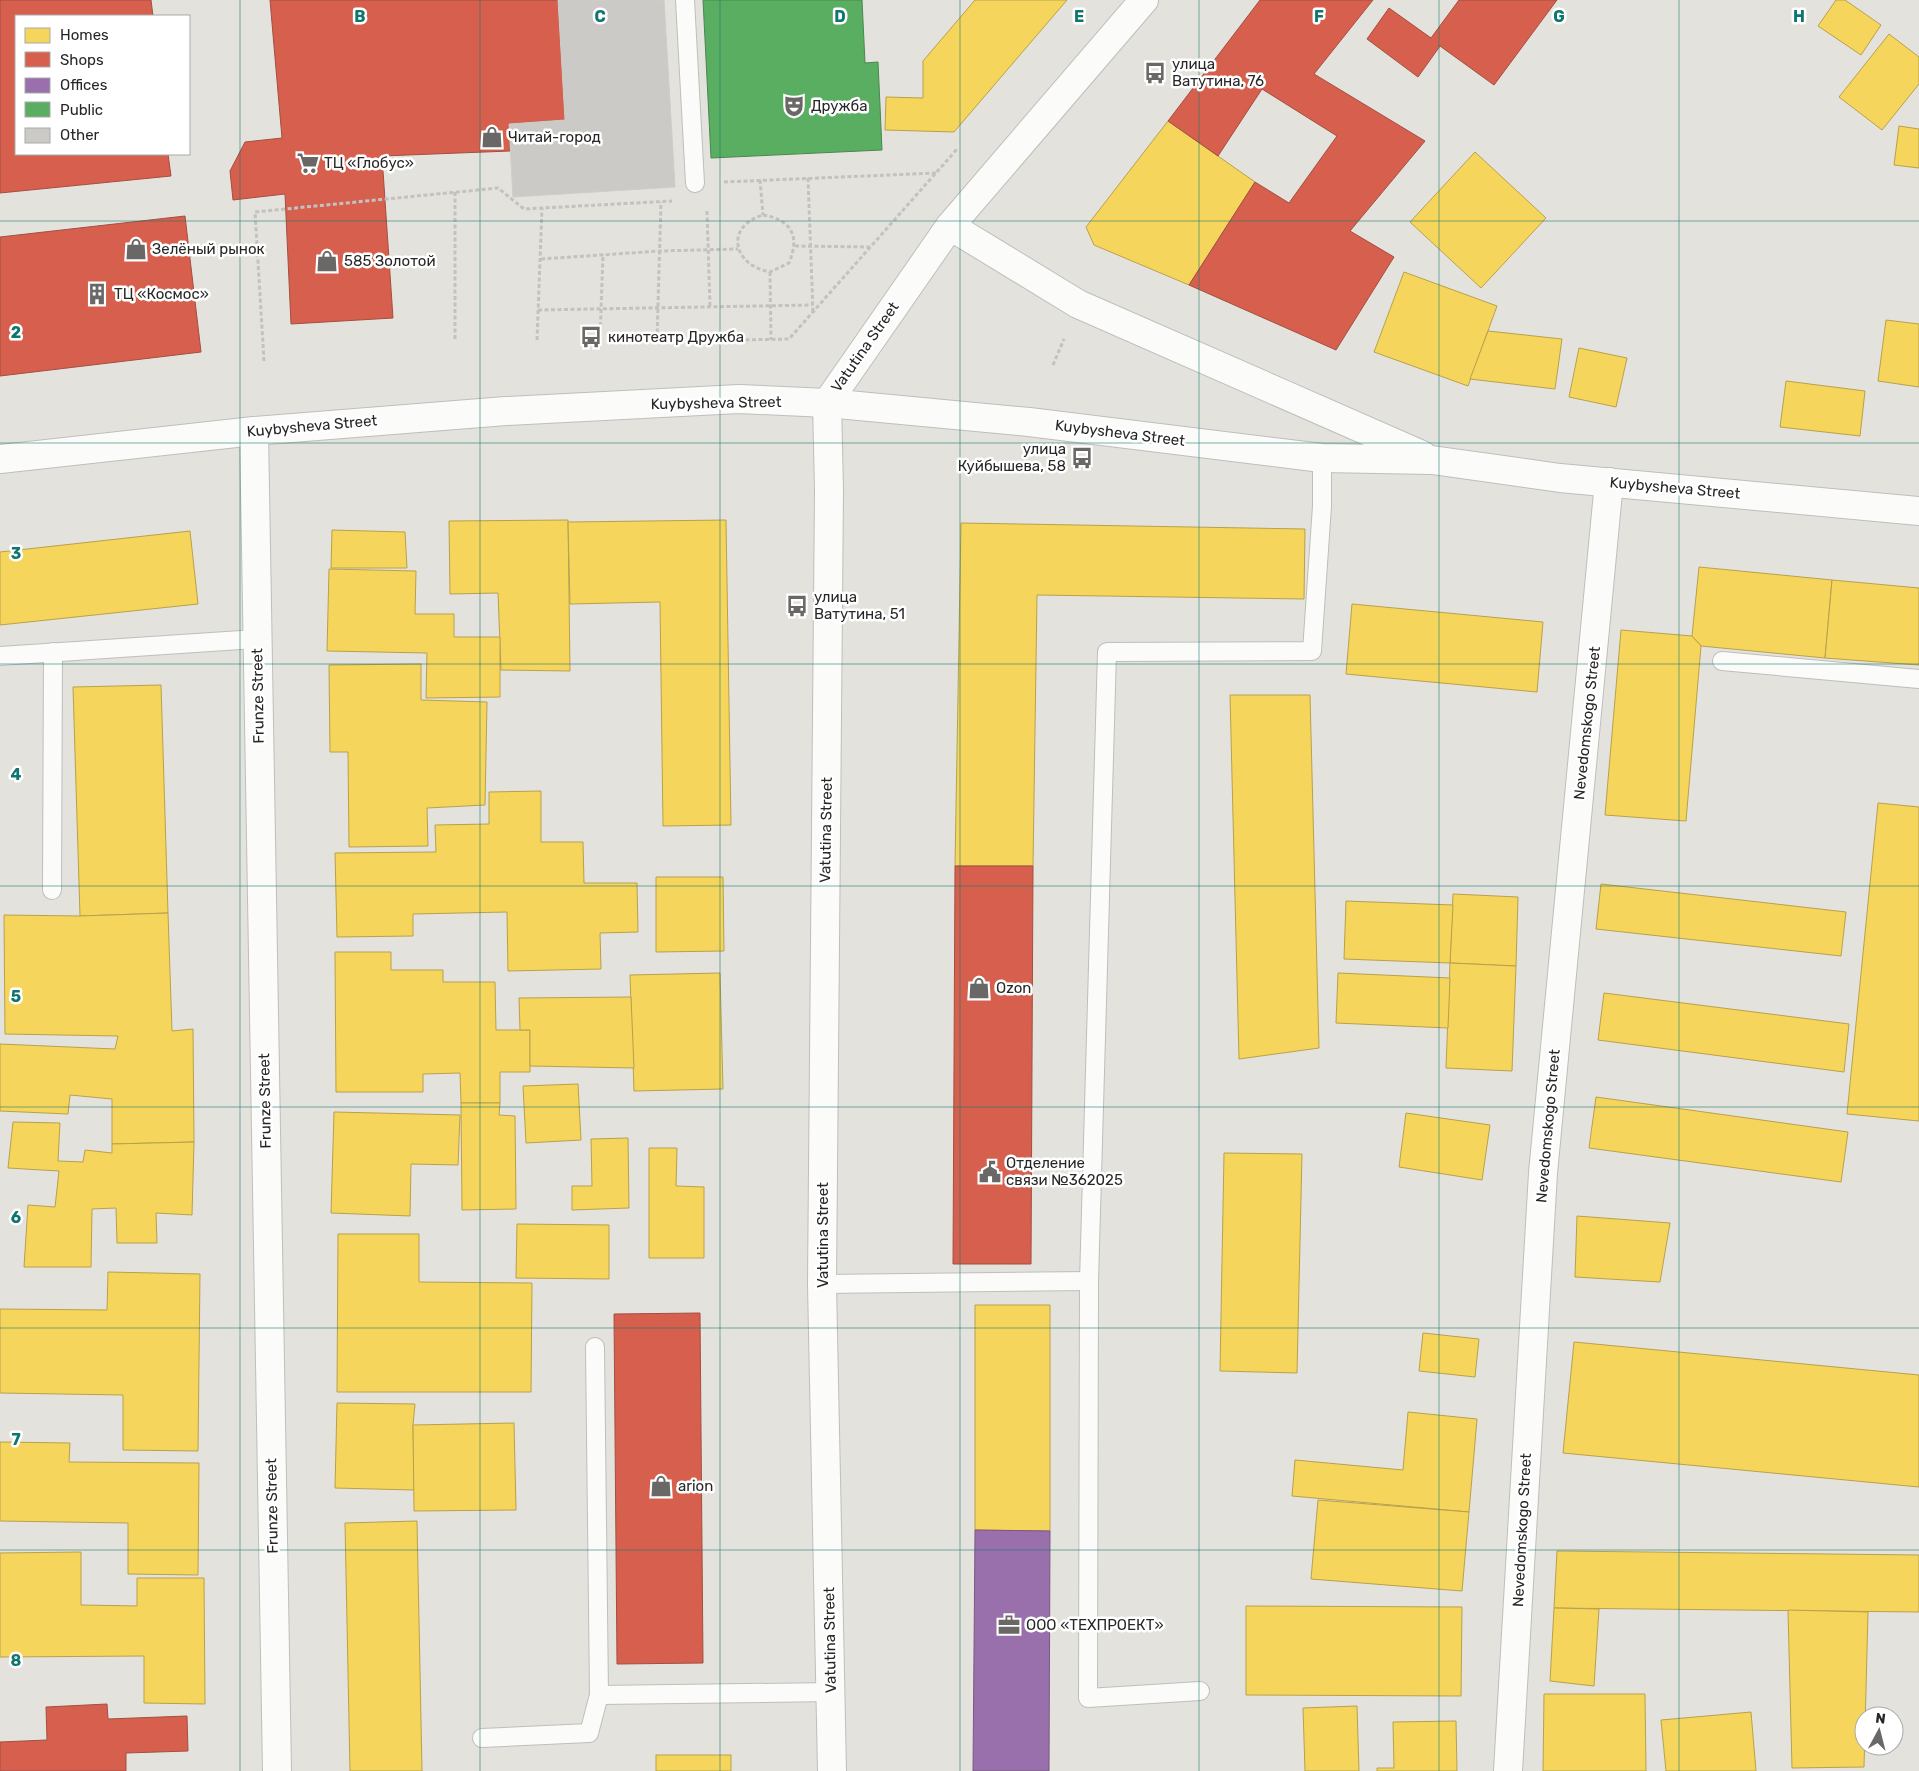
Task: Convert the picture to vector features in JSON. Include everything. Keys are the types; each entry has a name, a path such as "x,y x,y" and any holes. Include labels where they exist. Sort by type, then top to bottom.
{"street":[{"name":"Vatutina Street","path":"832,1771 832,1692 822,1284 829,490 827,403 950,226 1144,0"},
{"name":"Kuybysheva Street","path":"950,226 1078,304 1432,460"},
{"name":"Kuybysheva Street","path":"0,459 254,431 506,411 739,399 827,403 1029,422 1322,458 1432,460 1560,478 1919,511"},
{"name":"Frunze Street","path":"254,431 277,1771"},
{"name":"Nevedomskogo Street","path":"1508,1771 1543,1173 1609,482"}],"lane":[{"path":"685,0 700,183"},
{"path":"1200,1691 1088,1698 1089,1281 1107,652 1312,651 1322,506 1322,458"},
{"path":"0,656 257,639"},
{"path":"52,890 53,652"},
{"path":"1722,661 1919,679"},
{"path":"822,1284 1089,1281"},
{"path":"482,1738 589,1733 599,1695 594,1347"},
{"path":"599,1695 832,1692"}],"path":[{"path":"739,340 789,339 958,148"},
{"path":"264,361 255,212 498,188 524,209 661,202 675,201 700,183 936,173"},
{"path":"808,178 813,313"},
{"path":"760,180 762,215"},
{"path":"700,183 708,250 710,306"},
{"path":"455,192 455,341"},
{"path":"657,339 661,202"},
{"path":"537,340 542,208"},
{"path":"762,215 776,218 787,226 793,234 795,246 789,263 770,272 760,270 743,259 738,249 738,237 745,225 753,218 762,215"},
{"path":"795,246 870,247"},
{"path":"541,259 603,254 738,249"},
{"path":"600,339 603,254"},
{"path":"770,272 771,340"},
{"path":"538,310 812,305"},
{"path":"1053,365 1064,339"}],"building: Homes":[{"path":"975,0 1067,0 954,132 885,130 886,97 923,98 923,61"},
{"path":"1836,0 1845,0 1881,25 1861,55 1818,26"},
{"path":"1889,34 1919,57 1919,84 1882,130 1839,97"},
{"path":"1168,121 1255,182 1189,285 1094,245 1086,227"},
{"path":"1899,126 1919,129 1919,168 1894,165"},
{"path":"1475,152 1546,218 1481,288 1410,222"},
{"path":"1404,272 1497,306 1468,386 1374,352"},
{"path":"1886,320 1919,324 1919,387 1878,381"},
{"path":"1488,331 1562,339 1555,389 1470,379"},
{"path":"1579,348 1627,358 1616,407 1569,397"},
{"path":"1786,381 1865,391 1860,436 1780,427"},
{"path":"568,520 570,671 501,670 498,593 450,594 449,521"},
{"path":"726,520 731,825 663,826 660,602 570,604 568,522"},
{"path":"961,523 1305,529 1304,599 1037,595 1033,866 955,866"},
{"path":"332,530 405,532 407,568 331,568"},
{"path":"190,531 198,604 0,625 0,552"},
{"path":"1699,567 1832,580 1825,658 1701,646 1692,636"},
{"path":"329,569 416,571 415,614 454,614 454,637 500,637 500,697 426,698 427,653 327,651"},
{"path":"1832,580 1919,588 1919,665 1825,658"},
{"path":"1352,604 1543,622 1537,692 1346,674"},
{"path":"1621,630 1692,636 1701,646 1686,821 1605,815"},
{"path":"421,664 421,700 487,702 485,805 427,808 428,846 349,847 348,752 330,752 329,665"},
{"path":"161,685 168,913 80,916 73,687"},
{"path":"1230,695 1310,695 1319,1048 1239,1059"},
{"path":"541,791 541,842 583,842 584,883 637,883 638,932 600,933 601,969 508,971 507,912 413,914 413,936 337,937 335,853 436,852 435,825 489,824 489,792"},
{"path":"1878,803 1919,807 1919,1121 1847,1114"},
{"path":"656,877 723,877 724,951 656,952"},
{"path":"1601,884 1846,912 1841,956 1596,929"},
{"path":"1453,894 1518,897 1516,966 1450,963"},
{"path":"1346,901 1453,905 1450,963 1344,959"},
{"path":"168,913 172,1031 193,1029 194,1142 112,1144 112,1099 70,1095 68,1114 0,1111 0,1044 115,1049 118,1036 5,1034 4,915 80,916"},
{"path":"335,952 391,952 391,970 443,970 443,982 495,982 496,1030 530,1030 530,1072 500,1072 500,1103 461,1103 460,1073 423,1074 423,1092 336,1092"},
{"path":"1450,963 1516,966 1512,1071 1446,1068"},
{"path":"720,973 723,1089 634,1091 630,975"},
{"path":"1338,973 1450,978 1448,1028 1336,1023"},
{"path":"1604,993 1849,1024 1844,1072 1598,1040"},
{"path":"631,997 634,1068 530,1066 530,1030 520,1030 519,998"},
{"path":"578,1084 581,1140 526,1143 523,1086"},
{"path":"1596,1097 1848,1132 1841,1182 1589,1148"},
{"path":"461,1103 500,1103 499,1115 515,1116 516,1209 462,1210"},
{"path":"334,1112 460,1115 458,1165 411,1164 410,1216 331,1213"},
{"path":"1406,1113 1490,1125 1482,1180 1399,1167"},
{"path":"13,1122 60,1123 58,1161 83,1162 85,1150 112,1153 112,1144 194,1142 192,1215 156,1213 157,1243 117,1243 116,1208 92,1209 91,1267 24,1267 28,1205 55,1207 59,1171 8,1168"},
{"path":"628,1138 629,1208 572,1210 572,1186 592,1186 591,1139"},
{"path":"649,1148 677,1148 676,1186 704,1187 704,1258 649,1258"},
{"path":"1224,1153 1302,1154 1297,1373 1220,1371"},
{"path":"1577,1216 1670,1223 1660,1282 1575,1277"},
{"path":"517,1224 609,1225 609,1279 516,1278"},
{"path":"338,1234 419,1234 419,1282 532,1283 531,1392 337,1392"},
{"path":"108,1272 200,1274 198,1451 123,1450 123,1395 0,1393 0,1309 107,1310"},
{"path":"975,1305 1050,1305 1050,1531 975,1530"},
{"path":"1423,1333 1479,1339 1475,1377 1419,1371"},
{"path":"1574,1342 1919,1375 1919,1487 1563,1453"},
{"path":"337,1403 415,1404 413,1425 414,1490 335,1488"},
{"path":"1408,1412 1477,1419 1469,1512 1292,1496 1295,1460 1403,1470"},
{"path":"514,1423 516,1510 414,1511 413,1425"},
{"path":"0,1442 70,1443 69,1462 199,1463 198,1575 128,1574 128,1523 0,1521"},
{"path":"1318,1500 1469,1512 1462,1591 1311,1579"},
{"path":"417,1521 422,1771 350,1771 345,1523"},
{"path":"1557,1551 1919,1555 1919,1612 1554,1608"},
{"path":"81,1552 81,1605 137,1606 137,1578 204,1578 205,1704 144,1703 144,1656 0,1657 0,1553"},
{"path":"1246,1606 1462,1607 1461,1696 1246,1695"},
{"path":"1554,1608 1599,1609 1594,1686 1550,1681"},
{"path":"1788,1610 1868,1612 1866,1706 1854,1706 1854,1756 1864,1756 1864,1767 1792,1768"},
{"path":"1544,1694 1645,1694 1646,1771 1543,1771"},
{"path":"1357,1706 1359,1771 1305,1771 1303,1708"},
{"path":"1751,1712 1756,1771 1666,1771 1661,1720"},
{"path":"1456,1721 1457,1771 1377,1771 1377,1768 1394,1768 1393,1722"},
{"path":"656,1755 731,1755 731,1771 656,1771"}],"building: Shops":[{"path":"0,0 151,0 153,15 15,15 15,155 168,155 171,176 0,193"},
{"name":"ТЦ «Глобус»","path":"270,0 558,0 565,120 509,124 510,151 382,156 393,318 291,324 285,194 233,200 230,171 245,142 282,138"},
{"path":"1260,0 1373,0 1314,74 1425,141 1350,231 1394,257 1336,350 1189,285 1255,182 1289,203 1337,136 1262,89 1218,156 1168,121"},
{"path":"1459,0 1557,0 1494,85 1440,46 1418,77 1367,39 1389,8 1431,38"},
{"name":"ТЦ «Космос»","path":"185,216 201,352 0,376 0,237"},
{"path":"955,866 1033,866 1031,1264 953,1264"},
{"path":"700,1313 703,1663 617,1664 614,1314"},
{"path":"107,1704 108,1719 187,1716 188,1751 126,1753 126,1771 0,1771 0,1742 47,1740 46,1707"}],"building: Offices":[{"path":"975,1530 1050,1531 1049,1771 973,1771"}],"building: Public":[{"name":"Дружба","path":"703,0 862,0 865,63 878,62 882,150 711,158"}],"building: Other":[{"path":"558,0 664,0 675,187 513,197 509,124 565,120"}],"place":[{"name":"улица Ватутина, 76","path":"1155,73"},
{"name":"Дружба","path":"794,106"},
{"name":"Читай-город","path":"492,137"},
{"name":"ТЦ «Глобус»","path":"308,163"},
{"name":"Зелёный рынок","path":"136,249"},
{"name":"585 Золотой","path":"327,261"},
{"name":"ТЦ «Космос»","path":"97,294"},
{"name":"кинотеатр Дружба","path":"591,337"},
{"name":"улица Куйбышева, 58","path":"1082,458"},
{"name":"улица Ватутина, 51","path":"797,606"},
{"name":"Ozon","path":"979,988"},
{"name":"Отделение связи №362025","path":"990,1172"},
{"name":"arion","path":"661,1486"},
{"name":"ООО «ТЕХПРОЕКТ»","path":"1009,1625"}]}
